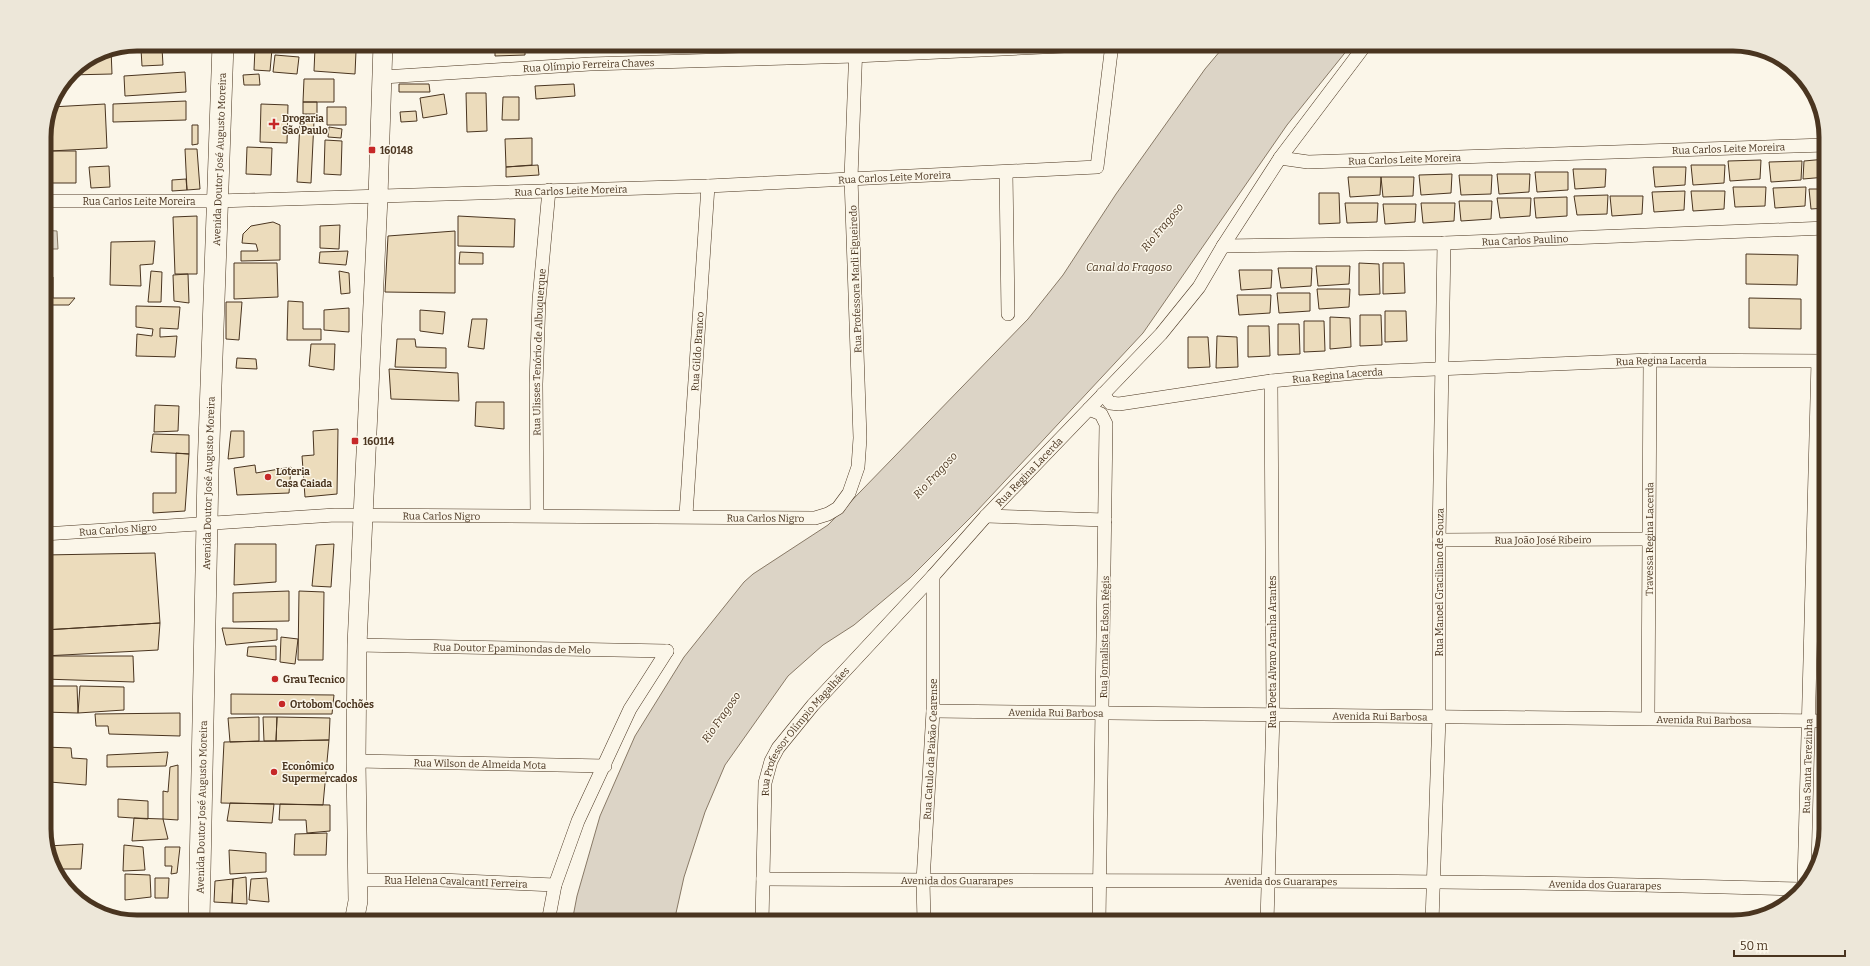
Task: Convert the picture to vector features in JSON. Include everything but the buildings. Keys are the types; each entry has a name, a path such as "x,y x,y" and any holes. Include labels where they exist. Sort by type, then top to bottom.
{"main road":[{"name":"Avenida Doutor José Augusto Moreira","path":"199,915 207,524 223,51"},
{"path":"355,915 358,901 356,761 357,645 378,197 383,51"},
{"path":"358,901 363,915"}],"street":[{"name":"Rua Olímpio Ferreira Chaves","path":"383,77 837,51"},
{"name":"Rua Professora Marli Figueiredo","path":"838,508 849,493 855,478 860,438 851,178 856,51"},
{"name":"Rua Carlos Leite Moreira","path":"51,202 218,201 708,186 1097,167 1111,51"},
{"path":"1103,394 1161,334 1200,287 1223,246 1280,158 1361,51"},
{"name":"Rua Carlos Leite Moreira","path":"1280,158 1308,162 1819,145"},
{"path":"1006,172 1008,314"},
{"name":"Rua Gildo Branco","path":"686,516 708,186"},
{"name":"Rua Ulisses Tenório de Albuquerque","path":"537,515 536,384 539,300 549,190"},
{"name":"Rua Carlos Paulino","path":"1223,246 1444,242 1819,228"},
{"name":"Rua Manoel Graciliano de Souza","path":"1432,915 1439,717 1439,540 1444,242"},
{"name":"Rua Regina Lacerda","path":"933,576 986,516 1103,394 1110,403 1119,404 1271,381 1365,372 1650,360 1819,361"},
{"name":"Travessa Regina Lacerda","path":"1648,718 1650,360"},
{"name":"Rua Poeta Alvaro Aranha Arantes","path":"1267,915 1273,714 1271,381"},
{"name":"Rua Jornalista Edson Régis","path":"1089,409 1101,414 1106,424 1099,915"},
{"name":"Rua Santa Terezinha","path":"1804,877 1819,444"},
{"name":"Rua Carlos Nigro","path":"51,534 335,515 686,516 803,519 823,516 838,508"},
{"path":"986,516 1105,520"},
{"name":"Rua João José Ribeiro","path":"1439,540 1648,539"},
{"name":"Rua Catulo da Paixão Cearense","path":"924,915 923,881 933,711 933,576"},
{"name":"Rua Professor Olímpio Magalhães","path":"762,915 765,783 771,761 778,748 813,705 933,576"},
{"name":"Rua Doutor Epaminondas de Melo","path":"357,645 667,651 630,709 605,766"},
{"name":"Avenida Rui Barbosa","path":"933,711 1819,721"},
{"name":"Rua Wilson de Almeida Mota","path":"356,761 605,766"},
{"path":"549,915 555,885 578,821 605,766"},
{"name":"Avenida dos Guararapes","path":"763,879 923,881 1267,881 1651,885 1795,889"},
{"name":"Rua Helena CavalcantI Ferreira","path":"358,880 440,880 555,885"}],"water":[{"name":"Canal do Fragoso","path":"1220,51 1346,51 1287,125 1143,333 976,512 910,578 854,625 823,645 788,676 725,765 705,812 684,877 676,915 573,915 577,896 600,816 635,736 684,657 744,582 753,574 828,525 1028,319 1063,275 1116,194 1205,69"},
{"path":"51,231 57,231 58,249 51,249"}],"place":[{"name":"Drogaria São Paulo","path":"274,124"},
{"name":"160148","path":"372,150"},
{"name":"160114","path":"355,441"},
{"name":"Loteria Casa Caiada","path":"268,477"},
{"name":"Grau Tecnico","path":"275,679"},
{"name":"Ortobom Cochões","path":"282,704"},
{"name":"Econômico Supermercados","path":"274,772"}],"water label":[{"name":"Rio Fragoso","path":"1162,227"},
{"name":"Rio Fragoso","path":"935,475"},
{"name":"Rio Fragoso","path":"721,717"}]}
